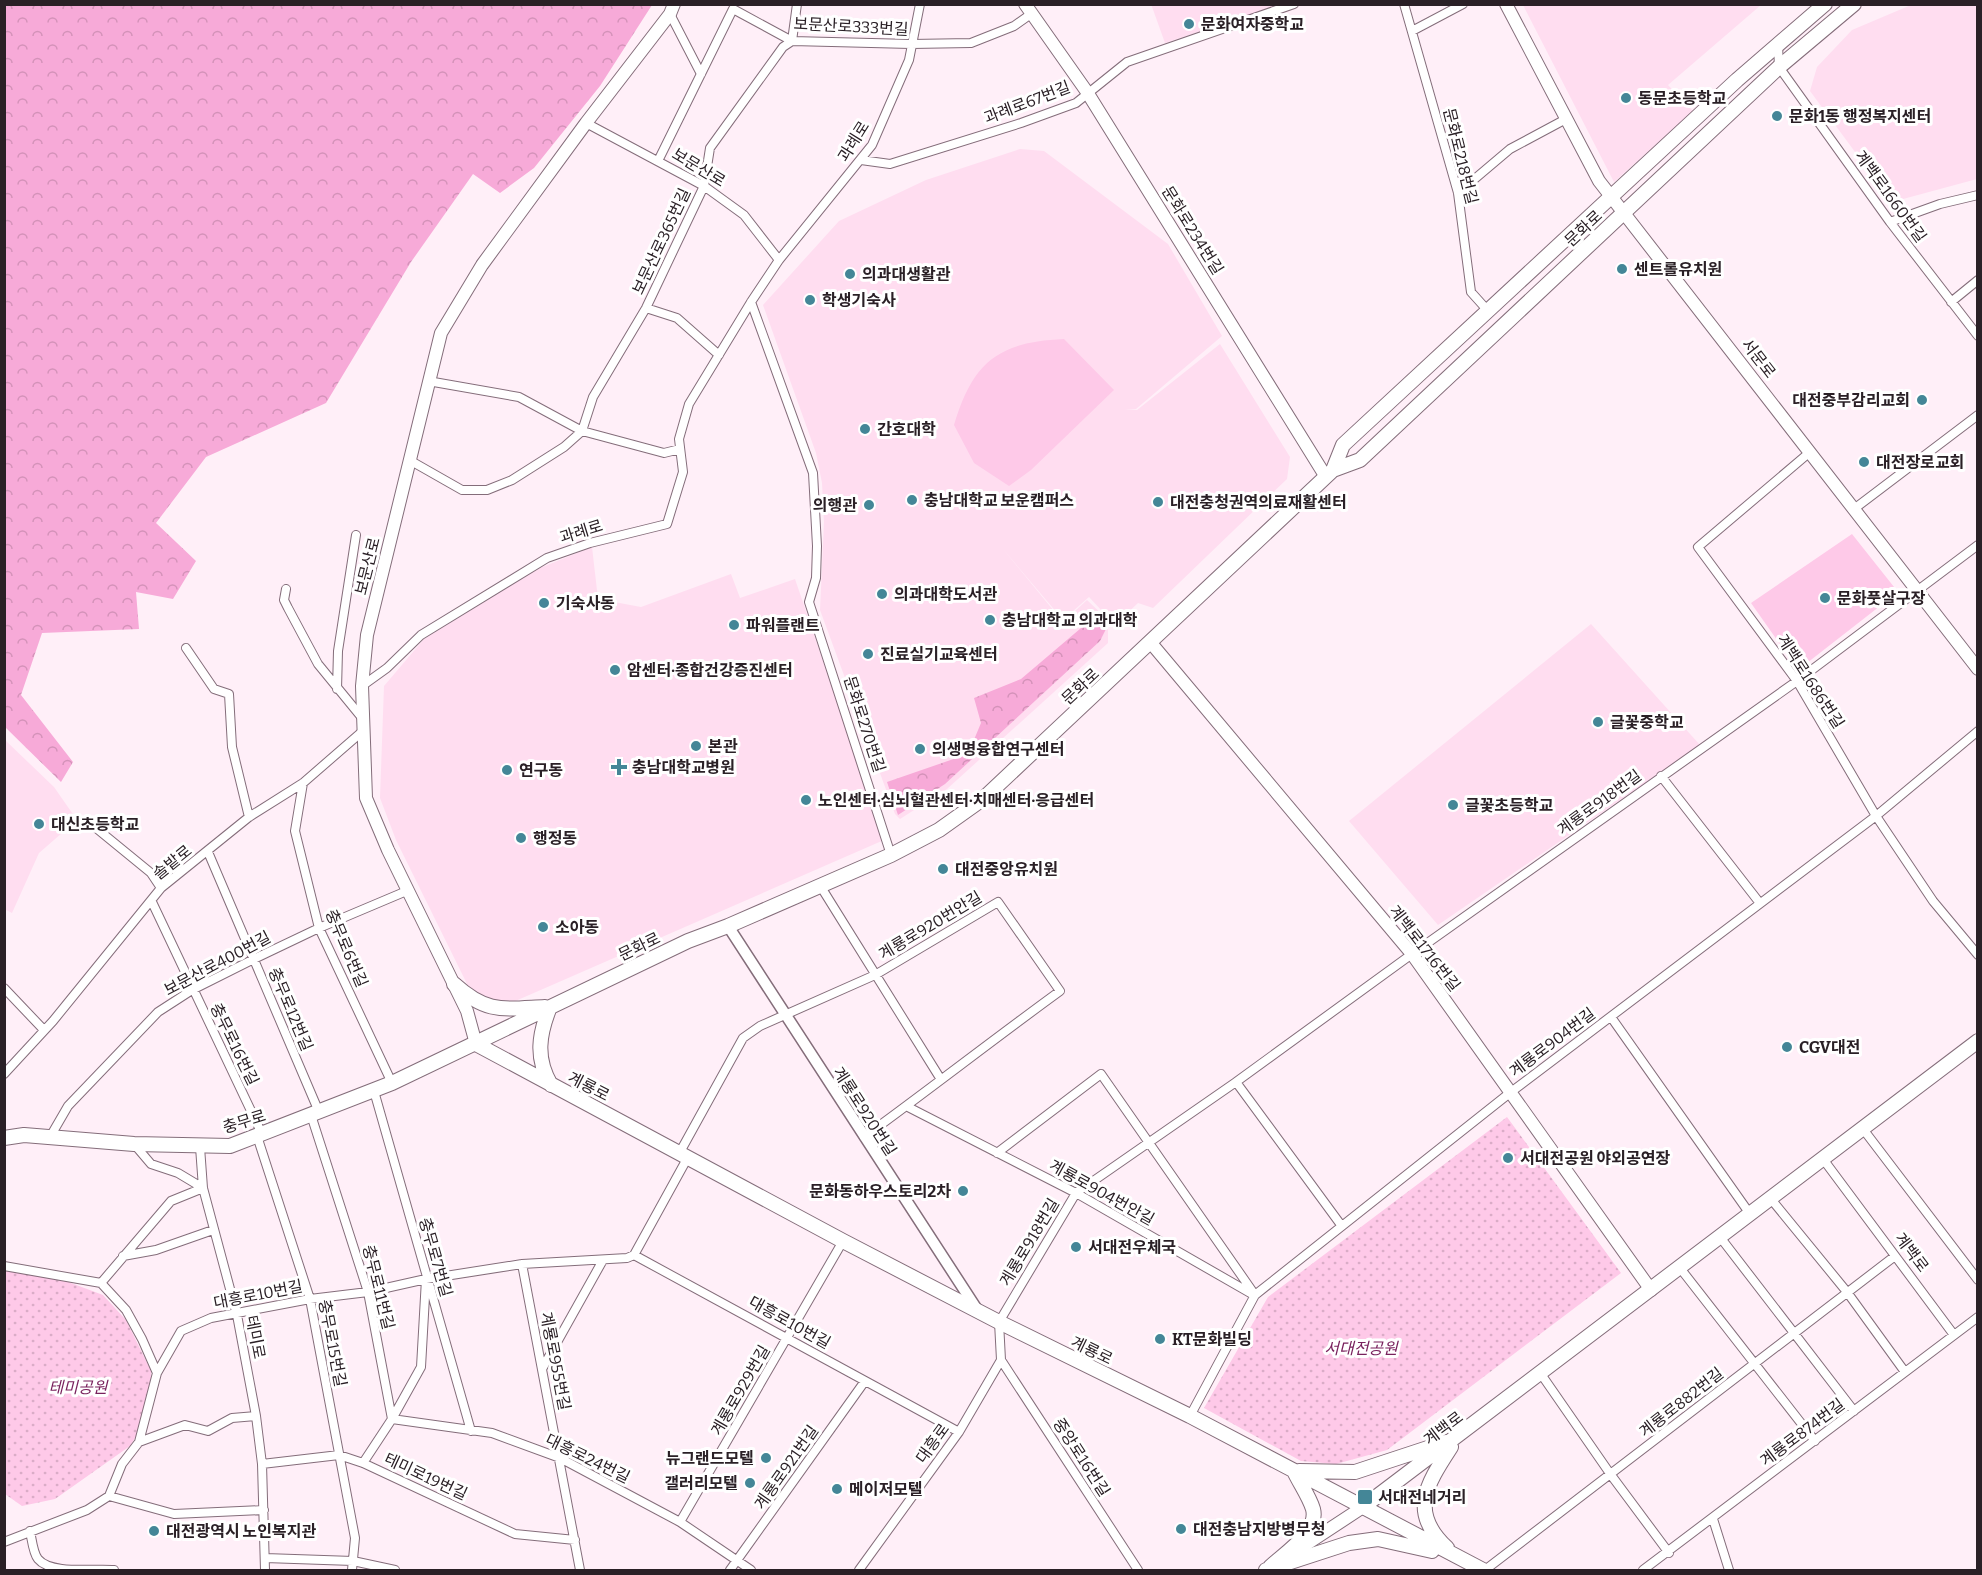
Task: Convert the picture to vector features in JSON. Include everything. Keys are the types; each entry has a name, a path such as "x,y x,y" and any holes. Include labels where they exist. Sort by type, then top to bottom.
{"main road":[{"name":"서문로","path":"1506,4 1566,119 1611,197 1977,669"},
{"name":"문화로","path":"1330,474 1343,445 1778,44 1825,4"},
{"name":"문화로","path":"476,1044 688,940 728,926 891,855 939,830 984,798 1330,474 1360,460 1779,67 1854,4"},
{"name":"보문산로","path":"476,1044 466,1011 454,984 366,798 362,686 367,635 441,333 482,265 672,9"},
{"name":"문화로234번길","path":"1028,9 1087,92 1330,474"},
{"name":"계백로1716번길","path":"1151,643 1412,954 1651,1290"},
{"path":"454,984 472,1000 490,1008 550,1006 541,1035 540,1058 551,1085"},
{"name":"계백로","path":"1363,1507 1457,1438 1977,1041"},
{"name":"충무로","path":"4,1138 24,1135 134,1144 230,1146 374,1091 476,1044"},
{"name":"계룡로","path":"476,1044 978,1312 1190,1416 1484,1570"},
{"path":"1266,1570 1308,1530 1313,1519 1313,1508 1294,1471 1355,1472 1457,1438"},
{"path":"1457,1438 1437,1469 1424,1497 1427,1521 1433,1533 1458,1558"},
{"path":"1266,1570 1363,1507"},
{"path":"1266,1570 1349,1543 1378,1539 1458,1558"}],"street":[{"path":"792,41 797,4"},
{"name":"과례로","path":"362,686 387,668 421,635 547,558 590,543 667,524 683,472 679,439 689,404 779,260 872,145 909,60 920,4"},
{"name":"과례로67번길","path":"861,160 890,164 936,152 1076,103 1127,62 1294,4"},
{"name":"문화로218번길","path":"1404,4 1458,193 1471,291 1489,312"},
{"path":"1412,31 1463,4"},
{"path":"672,9 701,74"},
{"name":"보문산로333번길","path":"658,161 733,9 792,41 911,44 971,43 1014,26 1028,9"},
{"name":"보문산로365번길","path":"582,431 594,397 646,308 704,186 710,148 783,47 792,41"},
{"path":"1778,44 1779,67"},
{"name":"계백로1660번길","path":"1779,67 1890,222 1977,336"},
{"path":"1458,193 1510,149 1566,119"},
{"name":"보문산로","path":"586,123 704,186 744,215 779,260"},
{"path":"1890,222 1940,204 1977,195"},
{"path":"1951,302 1977,280"},
{"name":"문화로270번길","path":"751,302 813,473 817,546 816,578 809,603 891,855"},
{"path":"646,308 677,318 719,355"},
{"path":"428,381 519,396 582,431 664,453 680,449"},
{"path":"1854,509 1977,415"},
{"path":"411,461 462,490 487,490 512,480 564,447 582,431"},
{"name":"계백로1686번길","path":"1810,452 1698,547 1797,681 1876,816 1933,901 1977,955"},
{"path":"337,689 338,651 356,536"},
{"name":"계룡로918번길","path":"999,1322 1076,1192 1149,1139 1236,1082 1797,681 1977,545"},
{"path":"286,589 284,600 318,664 364,725"},
{"path":"186,648 214,689 229,694 232,747 249,817"},
{"name":"솔밭로","path":"4,1074 43,1029 53,1022 161,888 249,817 303,783 364,725"},
{"name":"계룡로904번길","path":"1190,1416 1255,1295 1511,1092 1759,902 1876,816 1977,731"},
{"path":"1661,776 1759,902"},
{"name":"충무로6번길","path":"303,783 296,831 319,928 392,1083"},
{"path":"96,828 151,873 161,888"},
{"name":"충무로12번길","path":"208,852 254,959 315,1113"},
{"path":"821,887 940,1078"},
{"name":"보문산로400번길","path":"50,1137 68,1106 158,1012 192,990 254,959 319,928 409,890"},
{"name":"충무로16번길","path":"152,902 259,1135"},
{"name":"계룡로920번안길","path":"684,1154 743,1038 760,1026 875,975 998,902 1060,991 940,1078 908,1107 864,1137"},
{"name":"계룡로920번길","path":"728,926 978,1312"},
{"path":"4,988 43,1029"},
{"path":"1611,1017 1750,1214"},
{"path":"997,1153 1101,1074 1149,1139 1255,1295"},
{"path":"1236,1082 1341,1225"},
{"name":"충무로7번길","path":"374,1091 471,1431"},
{"name":"계룡로904번안길","path":"908,1107 1076,1192 1255,1295"},
{"name":"충무로11번길","path":"315,1113 368,1292 392,1419"},
{"name":"계백로","path":"1863,1129 1977,1280"},
{"name":"충무로15번길","path":"259,1135 310,1299 355,1538 353,1566"},
{"path":"134,1144 152,1164 178,1173 203,1188"},
{"name":"테미로","path":"200,1147 203,1188 237,1315 256,1416 262,1464 265,1570"},
{"path":"634,1255 684,1154"},
{"name":"계백로","path":"1823,1159 1954,1335"},
{"path":"101,1283 171,1201 203,1188"},
{"path":"1771,1199 1847,1292 1905,1372"},
{"path":"122,1257 156,1250 213,1230"},
{"path":"1720,1237 1854,1411"},
{"name":"계룡로929번길","path":"680,1522 843,1241"},
{"name":"대흥로10번길","path":"139,1442 157,1373 181,1331 211,1318 522,1264 603,1260 627,1258 634,1255 959,1432"},
{"name":"계룡로882번길","path":"1484,1570 1895,1256"},
{"path":"542,1369 603,1260"},
{"name":"계룡로955번길","path":"522,1264 580,1570"},
{"path":"4,1266 101,1283 126,1310 157,1373"},
{"path":"1680,1268 1815,1441"},
{"path":"363,1463 392,1419 421,1367 426,1279"},
{"name":"계룡로874번길","path":"1643,1570 1670,1552 1977,1317"},
{"path":"999,1322 1001,1360"},
{"name":"대흥로","path":"860,1570 959,1432 1001,1360"},
{"name":"중앙로16번길","path":"1001,1360 1138,1570"},
{"path":"1541,1374 1611,1475 1670,1552"},
{"name":"계룡로921번길","path":"730,1570 865,1381"},
{"path":"4,1542 87,1510 109,1496 122,1464 139,1442 185,1425 208,1431 232,1418 256,1416"},
{"name":"대흥로24번길","path":"392,1419 492,1433 560,1458 680,1522 752,1570"},
{"name":"테미로19번길","path":"262,1464 339,1455 363,1463 515,1534 575,1540"},
{"path":"109,1496 174,1514 264,1510"},
{"path":"1713,1519 1729,1570"},
{"path":"30,1531 37,1558 45,1565 63,1569 114,1570"},
{"path":"265,1558 395,1570"}],"shaded area":[{"name":"문화여자중학교","path":"1151,4 1278,4 1278,5 1165,43"},
{"name":"동문초등학교","path":"1523,5 1761,5 1668,85 1693,111 1614,182"},
{"path":"1911,5 1977,5 1977,179 1892,202 1810,91 1817,67 1852,30"},
{"name":"충남대학교 보운캠퍼스","path":"1020,149 1044,151 1168,244 1222,336 1136,409 1125,409 1137,410 1220,344 1290,457 1287,479 1153,608 1138,603 1115,625 1089,597 1063,620 1003,549 1063,622 1087,600 1108,620 1108,643 947,789 900,819 895,814 820,610 824,522 822,483 816,453 763,305 839,221 926,180"},
{"name":"충남대학교병원","path":"592,547 598,599 641,607 731,574 740,598 795,579 884,840 504,1006 471,992 396,840 380,798 384,686 424,639 540,568"},
{"path":"1591,624 1700,745 1438,925 1349,821"},
{"name":"대신초등학교","path":"5,740 54,787 77,820 39,853 12,913 4,909"}],"green space":[{"path":"4,5 652,5 600,86 534,168 500,193 473,174 411,262 326,403 206,457 156,523 196,561 173,599 136,592 139,629 42,633 21,695 73,762 61,782 5,727"},
{"path":"1064,339 1114,390 1031,470 1009,486 974,463 954,425 962,403 980,370 992,359 1022,345"},
{"name":"문화풋살구장","path":"1852,534 1898,592 1798,670 1751,603"},
{"path":"1094,617 1108,625 1100,641 945,784 898,815 887,782 968,754 981,723 974,698 1021,679"},
{"name":"서대전공원","path":"1507,1117 1621,1273 1387,1450 1336,1464 1301,1461 1204,1408 1268,1297"},
{"name":"테미공원","path":"4,1269 55,1277 103,1295 126,1320 151,1371 150,1413 130,1446 55,1499 22,1506 5,1494"}],"place":[{"name":"문화여자중학교","path":"1189,24"},
{"name":"동문초등학교","path":"1626,98"},
{"name":"문화1동 행정복지센터","path":"1777,116"},
{"name":"센트롤유치원","path":"1622,269"},
{"name":"의과대생활관","path":"850,274"},
{"name":"학생기숙사","path":"810,300"},
{"name":"대전중부감리교회","path":"1922,400"},
{"name":"간호대학","path":"865,429"},
{"name":"대전장로교회","path":"1864,462"},
{"name":"충남대학교 보운캠퍼스","path":"912,500"},
{"name":"대전충청권역의료재활센터","path":"1158,502"},
{"name":"의행관","path":"869,505"},
{"name":"의과대학도서관","path":"882,594"},
{"name":"문화풋살구장","path":"1825,598"},
{"name":"기숙사동","path":"544,603"},
{"name":"충남대학교 의과대학","path":"990,620"},
{"name":"파워플랜트","path":"734,625"},
{"name":"진료실기교육센터","path":"868,654"},
{"name":"암센터·종합건강증진센터","path":"615,670"},
{"name":"글꽃중학교","path":"1598,722"},
{"name":"본관","path":"696,746"},
{"name":"의생명융합연구센터","path":"920,749"},
{"name":"충남대학교병원","path":"619,767"},
{"name":"연구동","path":"507,770"},
{"name":"노인센터·심뇌혈관센터·치매센터·응급센터","path":"806,800"},
{"name":"글꽃초등학교","path":"1453,805"},
{"name":"대신초등학교","path":"39,824"},
{"name":"행정동","path":"521,838"},
{"name":"대전중앙유치원","path":"943,869"},
{"name":"소아동","path":"543,927"},
{"name":"CGV대전","path":"1787,1047"},
{"name":"서대전공원 야외공연장","path":"1508,1158"},
{"name":"문화동하우스토리2차","path":"963,1191"},
{"name":"서대전우체국","path":"1076,1247"},
{"name":"KT문화빌딩","path":"1160,1339"},
{"name":"뉴그랜드모텔","path":"766,1458"},
{"name":"갤러리모텔","path":"750,1483"},
{"name":"메이저모텔","path":"837,1489"},
{"name":"서대전네거리","path":"1365,1497"},
{"name":"대전충남지방병무청","path":"1181,1529"},
{"name":"대전광역시 노인복지관","path":"154,1531"}]}
